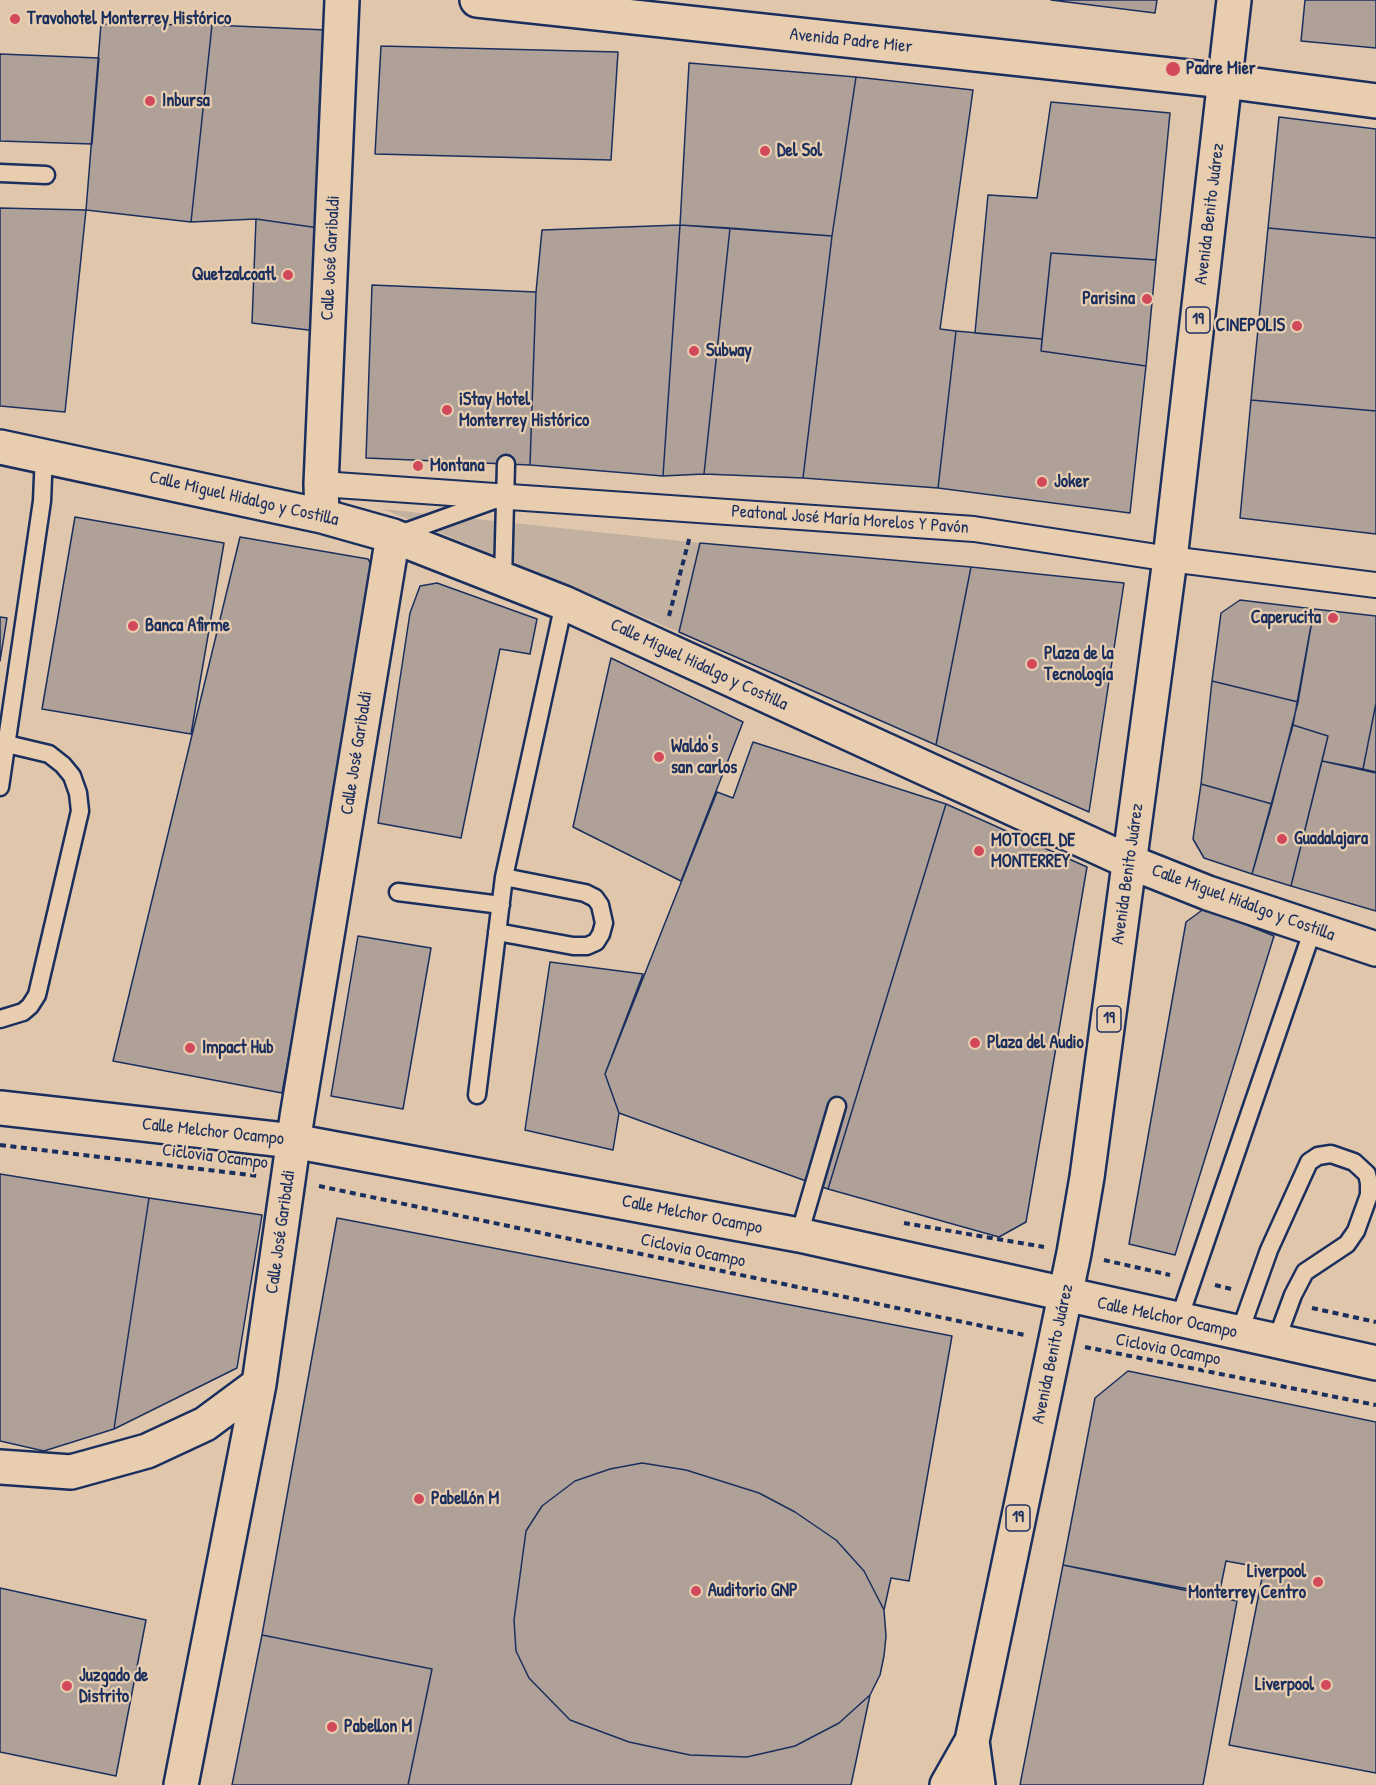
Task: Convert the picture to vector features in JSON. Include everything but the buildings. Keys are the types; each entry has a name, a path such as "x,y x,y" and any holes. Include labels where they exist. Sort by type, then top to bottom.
{"street":[{"name":"Calle José Garibaldi","path":"322,516 321,484 342,0"},
{"name":"Avenida Padre Mier","path":"477,0 1225,81 1376,101"},
{"name":"Avenida Benito Juárez","path":"947,1785 972,1741 1065,1296 1087,1177 1170,559 1234,0"},
{"name":"Calle Miguel Hidalgo y Costilla","path":"0,447 44,454 322,516 393,536 564,603 1130,862 1208,893 1376,949"},
{"name":"Peatonal José María Morelos Y Pavón","path":"321,484 974,529 1170,559 1376,585"},
{"name":"Calle José Garibaldi","path":"181,1785 259,1384 293,1141 393,536"},
{"name":"Calle Melchor Ocampo","path":"0,1108 293,1141 799,1235 1065,1296 1376,1363"},
{"path":"0,1467 72,1472 147,1450 205,1424 259,1384"},
{"name":"Avenida Benito Juárez","path":"972,1741 978,1785"}],"lane":[{"path":"0,173 46,175"},
{"path":"0,787 42,501 44,454"},
{"path":"503,579 506,464"},
{"path":"393,536 506,496"},
{"path":"477,1095 504,877 564,603"},
{"path":"0,1019 22,1012 30,1006 37,995 80,811 78,793 72,776 63,765 49,754 7,744"},
{"path":"497,932 573,946 587,946 596,942 601,934 603,923 600,905 595,898 585,893 504,877"},
{"path":"398,892 501,905"},
{"path":"1179,1319 1314,929"},
{"path":"799,1235 837,1106"},
{"path":"1239,1334 1269,1250 1309,1162 1318,1156 1331,1154 1354,1162 1367,1174 1369,1183 1369,1195 1356,1230 1347,1244 1305,1272 1293,1295 1276,1341"}],"path":[{"path":"660,647 698,509"},
{"name":"Ciclovia Ocampo","path":"0,1145 289,1180 1376,1406"}],"shaded area":[{"path":"383,509 700,543 679,632"}],"place":[{"name":"Travohotel Monterrey Histórico","path":"15,19"},
{"name":"Padre Mier","path":"1173,69"},
{"name":"Inbursa","path":"150,101"},
{"name":"Del Sol","path":"765,151"},
{"name":"Quetzalcoatl","path":"288,275"},
{"name":"Parisina","path":"1147,299"},
{"name":"CINEPOLIS","path":"1297,326"},
{"name":"Subway","path":"694,351"},
{"name":"iStay Hotel Monterrey Histórico","path":"447,410"},
{"name":"Montana","path":"418,466"},
{"name":"Joker","path":"1042,482"},
{"name":"Caperucita","path":"1333,618"},
{"name":"Banca Afirme","path":"133,626"},
{"name":"Plaza de la Tecnología","path":"1032,664"},
{"name":"Waldo's san carlos","path":"659,757"},
{"name":"Guadalajara","path":"1282,839"},
{"name":"MOTOCEL DE MONTERREY","path":"979,851"},
{"name":"Plaza del Audio","path":"975,1043"},
{"name":"Impact Hub","path":"190,1048"},
{"name":"Pabellón M","path":"419,1499"},
{"name":"Liverpool Monterrey Centro","path":"1318,1582"},
{"name":"Auditorio GNP","path":"696,1591"},
{"name":"Liverpool","path":"1326,1685"},
{"name":"Juzgado de Distrito","path":"67,1686"},
{"name":"Pabellon M","path":"332,1727"}]}
